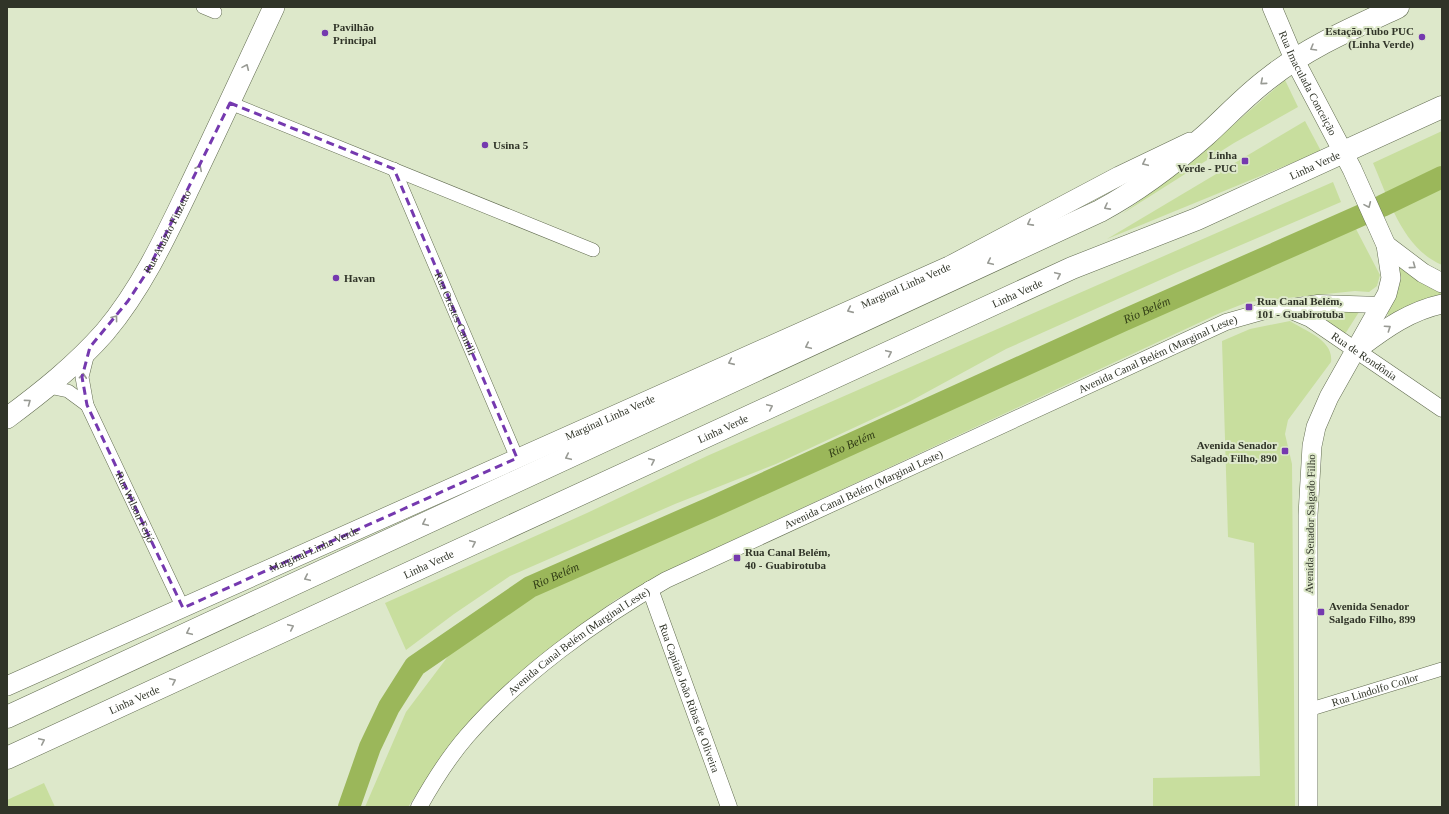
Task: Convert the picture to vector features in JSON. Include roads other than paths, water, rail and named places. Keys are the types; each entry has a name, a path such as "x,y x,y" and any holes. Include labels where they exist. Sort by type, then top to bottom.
{"highway":[{"path":"7,717 1100,211 1151,180 1206,135 1258,87 1294,59 1335,36 1398,7"},
{"name":"Linha Verde","path":"7,758 1072,268 1348,160 1442,107"}],"main road":[{"name":"Rua Aluízio Finzetto","path":"7,418 49,387 90,347 128,301 147,272 230,103 274,7"},
{"name":"Rua Imaculada Conceição","path":"1272,7 1294,59 1348,160 1386,245 1391,278 1390,287 1356,350"},
{"name":"Marginal Linha Verde","path":"7,686 948,266 1119,176 1206,135"},
{"name":"Rua Imaculada Conceição","path":"1386,245 1422,273 1442,283"},
{"name":"Avenida Senador Salgado Filho","path":"1308,807 1308,515 1311,452 1322,410 1356,350 1401,319 1415,312 1442,304"}],"street":[{"path":"230,103 593,250"},
{"name":"Rua Orestes Camilli","path":"394,169 517,458"},
{"name":"Avenida Canal Belém (Marginal Leste)","path":"420,807 449,759 486,715 555,655 594,626 650,589 687,569 1208,329 1246,316 1318,303 1381,305"},
{"name":"Rua de Rondônia","path":"1284,308 1310,319 1442,409"},
{"name":"Rua Wilson Feijó","path":"90,347 82,377 87,405 183,608"},
{"name":"Rua Wilson Feijó","path":"49,387 68,391 87,405"},
{"name":"Rua Capitão João Ribas de Oliveira","path":"650,589 729,807"},
{"name":"Rua Lindolfo Collor","path":"1308,710 1442,669"}],"waterway":[{"name":"Rio Belém","path":"349,807 370,747 389,707 415,666 530,587 710,508 1122,321 1382,206 1442,177"}],"place":[{"name":"Pavilhão Principal","path":"325,33"},
{"name":"Estação Tubo PUC (Linha Verde)","path":"1422,37"},
{"name":"Usina 5","path":"485,145"},
{"name":"Linha Verde - PUC","path":"1245,161"},
{"name":"Havan","path":"336,278"},
{"name":"Rua Canal Belém, 101 - Guabirotuba","path":"1249,307"},
{"name":"Avenida Senador Salgado Filho, 890","path":"1285,451"},
{"name":"Rua Canal Belém, 40 - Guabirotuba","path":"737,558"},
{"name":"Avenida Senador Salgado Filho, 899","path":"1321,612"}]}
